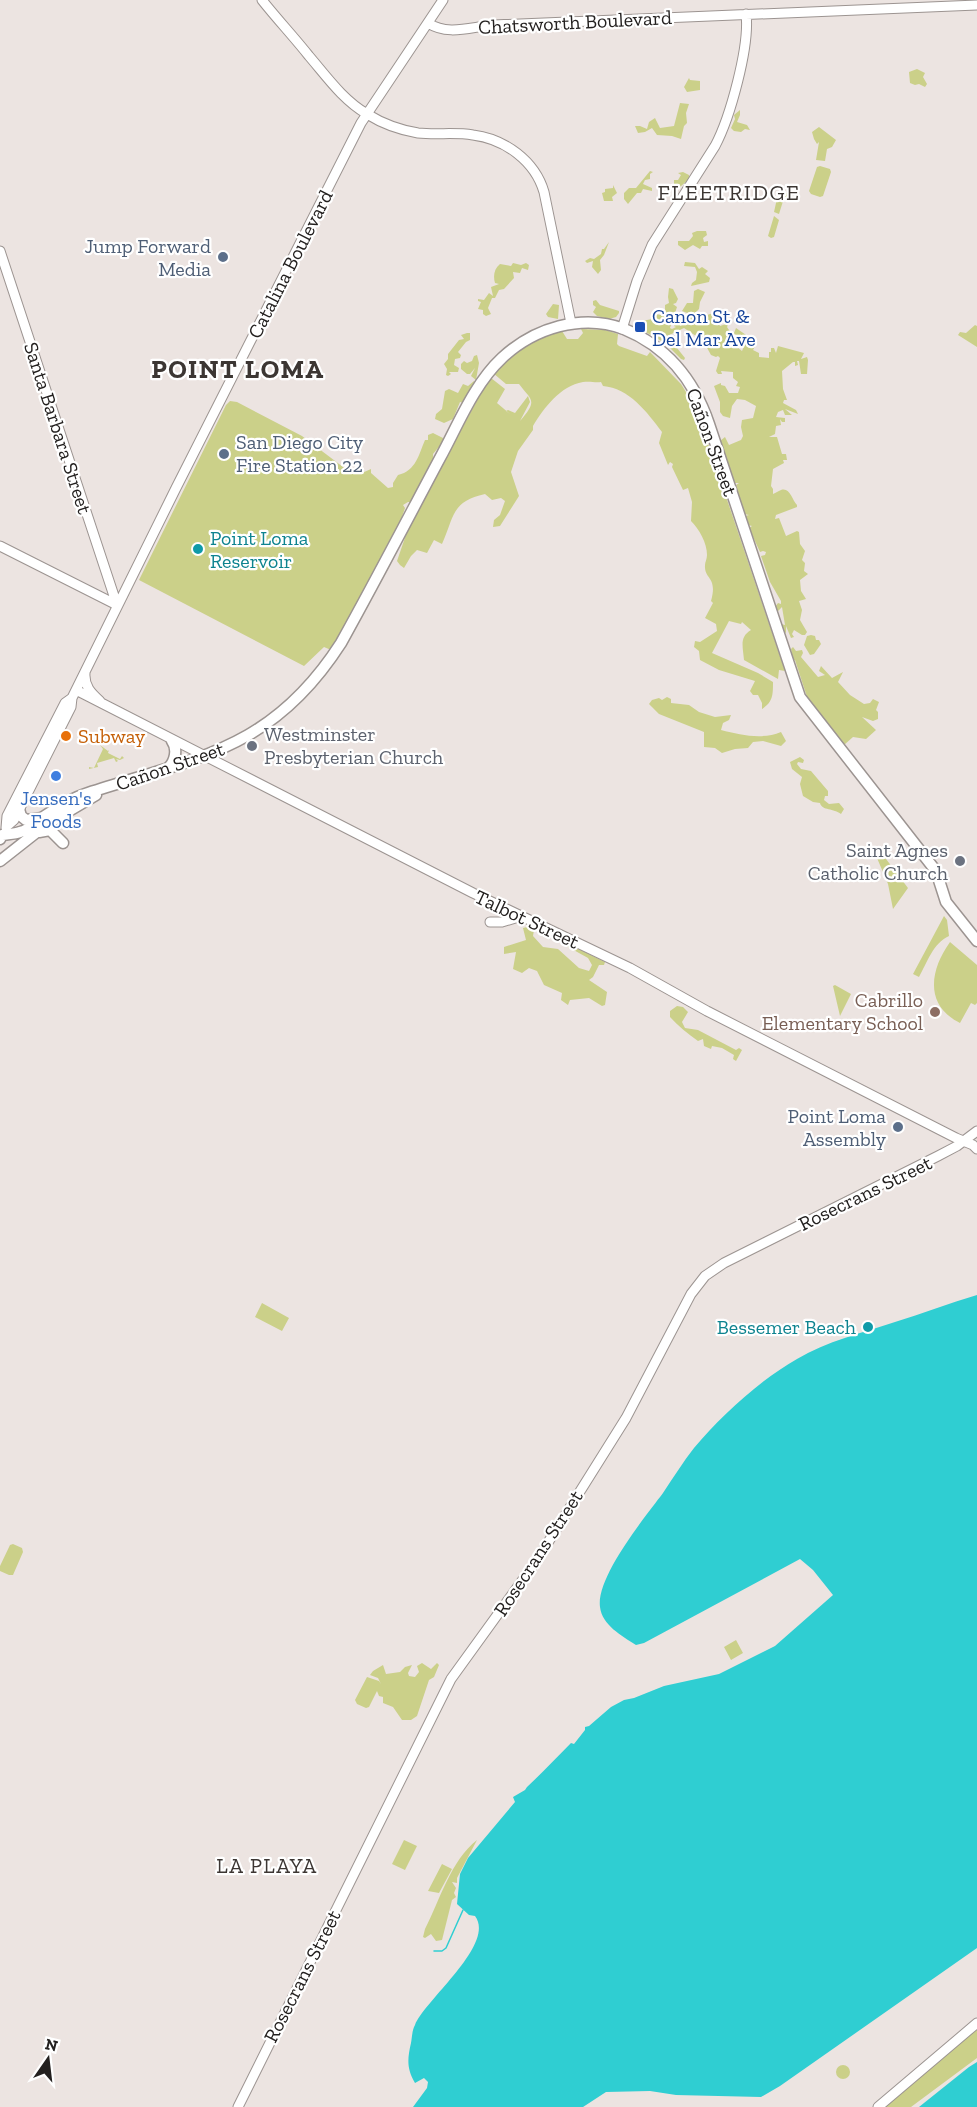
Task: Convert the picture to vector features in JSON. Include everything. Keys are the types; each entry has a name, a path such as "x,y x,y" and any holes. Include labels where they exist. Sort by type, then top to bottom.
{"main road":[{"path":"262,0 338,91 367,114 391,126 410,131 487,138 509,147 524,159 538,177 544,190 571,323"},
{"name":"Catalina Boulevard","path":"3,833 14,820 71,707 74,694 117,605 367,114 443,0"},
{"name":"Chatsworth Boulevard","path":"428,23 447,31 493,25 977,5"},
{"path":"622,329 652,245 715,146 723,129 745,47 746,14"},
{"name":"Santa Barbara Street","path":"0,251 117,605"},
{"name":"Cañon Street","path":"3,833 20,832 74,799 205,757 260,729 285,711 308,688 341,643 462,417 489,373 504,356 544,330 571,323 597,323 622,329 648,341 666,354 684,372 709,424 798,692 807,707 936,871 946,902 977,941"},
{"path":"0,546 117,605"},
{"path":"85,671 84,681 87,687 106,707"},
{"name":"Catalina Boulevard","path":"3,833 7,816 65,703 74,694"},
{"name":"Talbot Street","path":"74,694 106,707 493,903 630,968 707,1011 977,1149"},
{"path":"167,769 174,756 175,747 172,741"},
{"name":"Cañon Street","path":"0,861 47,824 105,789"},
{"path":"19,809 21,816 26,820 42,818"},
{"path":"33,834 50,830 63,843"},
{"path":"493,903 496,914 490,922 502,922 522,916"},
{"name":"Rosecrans Street","path":"238,2107 454,1674 532,1568 626,1418 691,1294 705,1276 724,1263 938,1156 977,1131"},
{"path":"878,2107 977,2023"}],"green space":[{"path":"917,69 925,73 923,77 927,84 925,87 910,83 909,72"},
{"path":"689,78 700,81 700,90 687,92 684,87"},
{"path":"680,103 689,104 686,113 687,123 681,139 657,135 652,128 638,133 635,126 647,129 649,122 655,118 660,128 674,126"},
{"path":"740,110 737,122 747,125 750,130 745,129 741,132 731,128 735,119 734,115"},
{"path":"819,127 836,140 832,147 827,149 825,161 816,160 819,142 817,144 812,132"},
{"path":"817,167 830,169 831,172 823,196 820,197 809,191"},
{"path":"650,171 653,172 650,174 650,179 645,180 643,184 652,188 652,191 643,189 628,204 624,199 624,193 629,188 636,188"},
{"path":"683,172 689,175 689,179 680,187 674,184 674,180 678,180 681,175 678,173"},
{"path":"613,185 617,193 612,197 613,201 604,201 602,193 605,189 613,188"},
{"path":"778,194 792,194 793,197 784,198 779,214 774,212"},
{"path":"774,216 779,220 774,237 771,238 768,236"},
{"path":"706,231 707,235 703,238 704,242 708,241 708,246 702,246 700,249 693,245 685,250 678,245 678,241 689,241 693,236 692,233"},
{"path":"609,242 600,260 601,270 598,274 592,267 593,261 587,263 585,261 601,254 602,249"},
{"path":"685,262 695,263 699,269 702,267 708,271 705,274 710,278 709,282 691,286 696,280 697,272 695,267 684,266"},
{"path":"513,263 521,265 526,263 529,265 528,270 522,268 520,273 513,272 514,278 504,289 499,290 495,298 492,298 488,308 491,314 486,316 483,310 478,309 481,302 478,299 484,300 489,293 493,296 491,287 499,284 495,283 494,278 498,266 500,264 511,266"},
{"path":"669,288 673,289 678,299 673,304 677,307 670,328 672,329 676,327 674,326 677,318 680,326 689,322 690,314 682,311 687,303 693,303 694,291 698,289 705,292 693,320 700,320 713,313 720,326 729,323 727,327 731,333 734,333 736,328 749,337 753,336 757,343 753,350 759,353 759,357 769,358 771,348 774,348 776,353 778,346 804,353 801,359 807,357 807,374 801,374 799,361 797,361 798,365 795,366 793,362 782,371 783,389 787,400 783,403 796,410 798,414 785,409 792,415 785,415 783,410 778,412 776,417 785,418 785,422 780,419 781,425 776,426 775,434 769,437 777,437 782,454 786,454 787,460 783,460 784,463 773,469 771,486 773,494 787,490 797,505 797,507 776,515 775,519 779,518 786,536 799,532 800,544 805,551 802,560 805,563 804,571 808,574 800,580 801,591 806,599 799,601 802,610 800,620 807,632 805,635 794,630 792,634 794,637 791,638 786,626 786,633 782,630 781,624 785,625 782,607 777,612 775,607 778,603 781,604 781,601 770,582 761,556 766,552 760,552 749,528 752,526 748,525 745,516 749,515 744,514 736,485 739,483 735,483 720,441 725,437 729,445 741,440 742,420 753,418 756,406 745,400 737,399 732,406 730,418 723,416 714,386 721,383 729,393 738,393 740,387 736,386 738,382 733,378 733,372 721,371 722,374 718,374 716,371 720,358 711,355 706,346 703,347 693,341 696,336 684,328 663,338 677,348 685,358 684,360 665,343 642,330 642,321 652,319 654,321 656,314 665,316 665,305 669,303","holes":["735,334 746,342 742,351 729,341"]},
{"path":"596,300 600,305 619,311 619,313 616,317 609,319 597,316 593,312 596,307 593,301"},
{"path":"553,304 559,305 558,319 548,317 546,314"},
{"path":"975,325 977,326 977,347 958,335 960,332 966,333"},
{"path":"581,329 605,330 618,334 617,344 619,346 647,356 650,352 681,384 696,408 785,671 779,670 778,679 744,660 743,639 751,630 742,622 741,624 729,621 712,653 773,682 772,698 766,706 762,709 758,695 753,695 750,691 755,681 719,670 700,660 699,651 694,647 695,641 700,642 717,631 716,624 705,618 713,603 711,601 713,587 705,570 706,546 700,532 691,521 692,502 688,488 683,490 672,467 673,464 670,462 668,465 659,443 662,432 650,417 629,396 603,386 601,382 583,382 567,388 542,412 518,451 511,472 519,496 500,526 493,527 494,520 500,515 505,501 501,498 492,500 485,494 474,497 456,511 442,544 434,540 427,553 417,550 404,568 400,565 397,561 409,526 491,378 505,389 497,403 506,411 515,413 528,396 530,402 520,421 531,405 530,398 519,384 506,384 493,373 524,347 562,331 567,339 578,339 583,333"},
{"path":"470,333 470,340 458,352 461,355 460,358 455,359 454,365 459,368 458,372 449,372 451,374 448,376 444,364 448,359 448,354 459,340 464,339 461,335"},
{"path":"477,355 479,363 476,380 471,376 475,368 467,374 461,369 461,364 464,361 467,363 472,361"},
{"path":"474,381 476,385 464,403 460,402 453,419 444,423 435,419 436,414 442,409 445,391 449,389 458,393 463,384 468,386"},
{"path":"230,401 237,402 302,436 347,470 362,473 371,469 371,473 388,488 393,487 398,475 413,466 425,440 428,440 428,435 433,433 443,438 443,442 433,454 429,472 413,502 403,505 405,508 399,526 331,650 324,647 304,666 139,580"},
{"path":"807,636 815,636 821,644 814,654 810,655 804,645"},
{"path":"793,647 796,651 802,650 801,657 818,677 825,675 819,671 821,666 832,678 843,672 838,682 850,695 864,704 870,703 873,699 879,702 876,710 878,719 873,721 862,717 876,730 866,739 853,737 844,745 809,703 795,660 793,660 791,649"},
{"path":"667,697 671,699 671,703 689,705 699,712 715,717 731,715 729,720 723,723 721,730 759,736 781,732 786,741 781,746 763,741 753,742 748,748 722,753 715,748 704,747 704,732 659,714 649,704 652,700 659,698 662,700"},
{"path":"100,745 109,750 108,753 120,759 122,756 124,758 120,760 116,759 118,761 116,762 114,758 97,763 98,767 94,768 103,749"},
{"path":"800,757 804,760 803,763 798,762 797,764 801,769 811,771 828,791 828,796 825,796 824,800 829,804 839,803 844,809 841,814 803,796 800,784 802,777 792,769 790,762"},
{"path":"883,855 908,888 893,909 888,884 877,858"},
{"path":"944,916 947,920 949,936 935,948 919,977 913,974"},
{"path":"531,926 534,930 533,936 543,947 558,949 579,968 589,971 592,965 588,958 552,936 605,962 604,965 599,965 589,980 607,992 605,1005 602,1006 589,998 570,1000 568,1005 561,1000 562,993 544,985 537,971 529,968 522,973 513,969 516,952 504,954 504,947 526,940 523,928"},
{"path":"950,942 977,965 977,1003 975,1005 971,1003 960,1023 948,1016 940,1007 934,986 938,964"},
{"path":"833,986 851,994 840,1016"},
{"path":"677,1006 683,1007 688,1012 682,1022 685,1028 698,1030 736,1050 739,1048 742,1050 736,1061 733,1059 734,1055 722,1048 712,1046 711,1049 704,1046 703,1039 698,1041 676,1024 670,1017 670,1011"},
{"path":"262,1303 289,1318 282,1331 255,1317"},
{"path":"10,1545 22,1548 23,1552 13,1575 9,1575 0,1571 0,1566"},
{"path":"736,1640 743,1653 731,1660 724,1647"},
{"path":"422,1663 431,1669 437,1663 439,1665 434,1677 429,1680 417,1716 411,1720 402,1720 393,1707 383,1703 383,1697 379,1696 377,1691 369,1707 357,1704 355,1700 367,1677 381,1684 378,1678 370,1675 373,1671 383,1665 386,1674 400,1672 412,1665 408,1673 409,1676 415,1677 419,1672 417,1666"},
{"path":"404,1840 417,1846 405,1870 392,1864"},
{"path":"477,1840 457,1878 457,1883 452,1882 456,1888 454,1893 456,1897 452,1900 442,1940 436,1941 431,1934 423,1937 453,1869 468,1848"},
{"path":"442,1864 452,1869 439,1893 428,1891"},
{"path":"977,2026 977,2058 911,2107 881,2107"},
{"path":"843,2065 848,2067 850,2072 848,2077 843,2079 838,2077 836,2072 838,2067"}],"water":[{"path":"977,1295 977,1948 761,2097 676,2095 650,2091 606,2092 583,2107 413,2107 427,2088 428,2082 424,2078 415,2083 410,2073 409,2054 414,2027 468,1956 476,1941 479,1928 475,1916 469,1915 457,1904 460,1874 468,1858 515,1802 513,1797 525,1790 571,1743 574,1744 585,1727 611,1707 664,1686 719,1674 775,1646 833,1595 813,1570 800,1559 644,1643 636,1645 609,1625 600,1607 601,1594 613,1564 634,1532 690,1453 729,1411 769,1377 808,1353 832,1342"},
{"path":"977,2062 977,2107 919,2107 969,2067"}],"waterway":[{"path":"434,1951 442,1951 446,1948 463,1910"}],"place":[{"name":"Jump Forward Media","path":"223,257"},
{"name":"Canon St & Del Mar Ave","path":"640,327"},
{"name":"San Diego City Fire Station 22","path":"224,454"},
{"name":"Point Loma Reservoir","path":"198,549"},
{"name":"Subway","path":"66,736"},
{"name":"Westminster Presbyterian Church","path":"252,746"},
{"name":"Jensen's Foods","path":"56,776"},
{"name":"Saint Agnes Catholic Church","path":"960,861"},
{"name":"Cabrillo Elementary School","path":"935,1012"},
{"name":"Point Loma Assembly","path":"898,1127"},
{"name":"Bessemer Beach","path":"868,1327"}],"district":[{"name":"FLEETRIDGE","path":"729,192"},
{"name":"POINT LOMA","path":"238,369"},
{"name":"LA PLAYA","path":"267,1865"}]}
